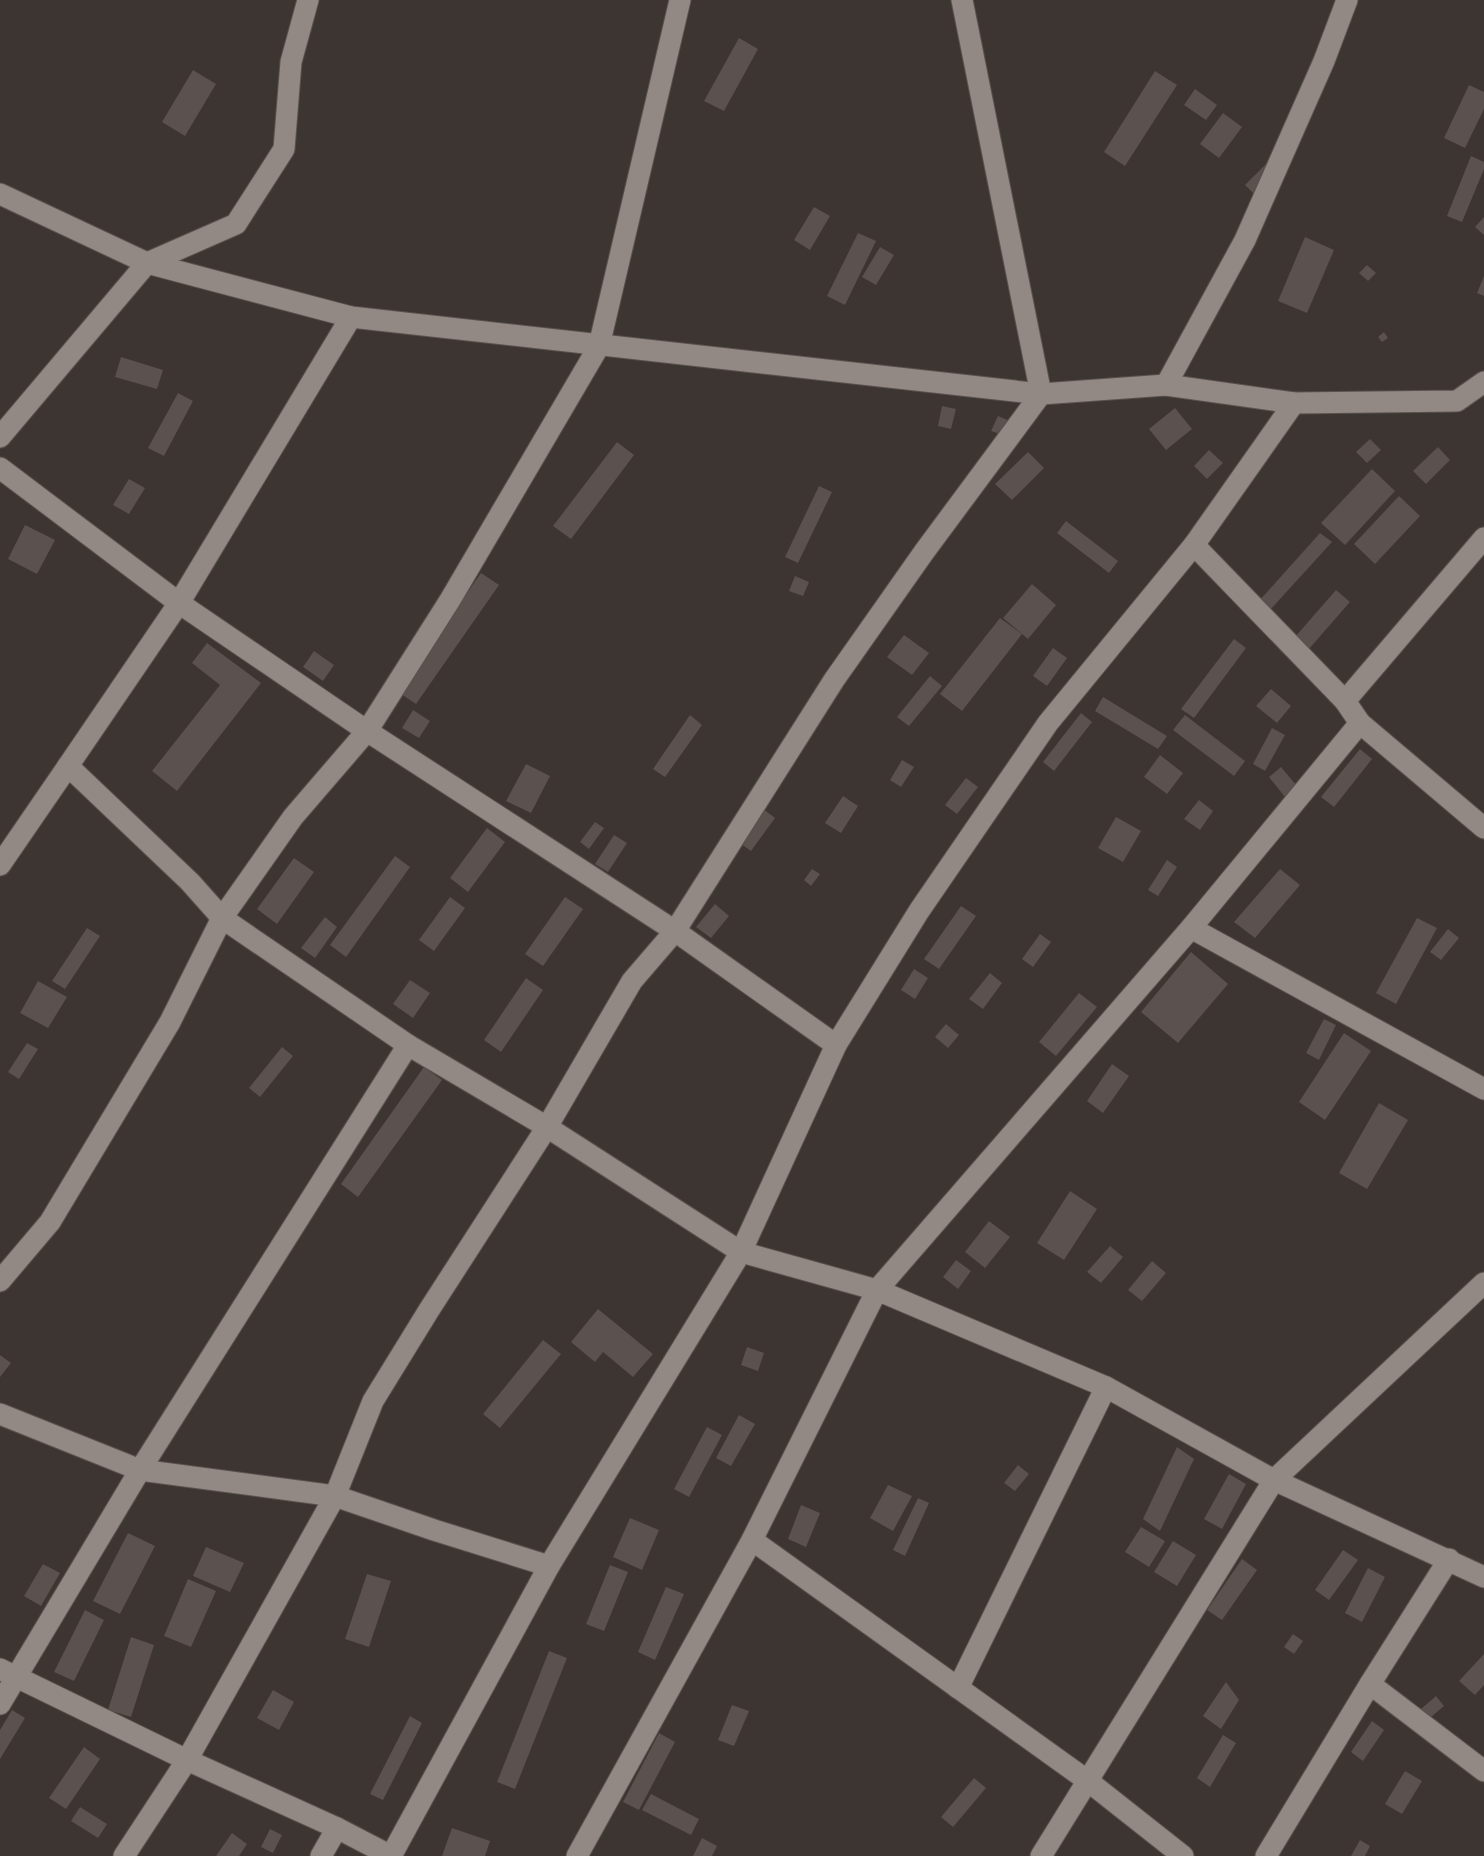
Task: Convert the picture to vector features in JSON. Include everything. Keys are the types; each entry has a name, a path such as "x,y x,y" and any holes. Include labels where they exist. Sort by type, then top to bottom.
{"street":[{"path":"0,437 147,263 236,224 284,149 291,62 308,0"},
{"path":"0,1281 50,1222 170,1022 222,918 293,817 367,731 450,600 598,346 680,0"},
{"path":"124,1856 187,1760 334,1496 373,1401 547,1127 632,981 675,931 834,680 924,552 1041,394 962,0"},
{"path":"1166,385 1245,240 1324,61 1347,0"},
{"path":"0,194 147,263 351,317 1041,394 1166,385 1294,402 1457,401 1484,382"},
{"path":"0,865 179,603 351,317"},
{"path":"8,1674 337,1828 391,1856 550,1566 741,1252 836,1045 919,911 1048,723 1194,545 1294,402"},
{"path":"0,468 179,603 367,731 675,931 836,1045"},
{"path":"1345,701 1484,538"},
{"path":"1194,545 1345,701 1360,723 1484,828"},
{"path":"577,1856 752,1540 877,1290 1191,928 1360,723"},
{"path":"68,766 190,882 222,918 408,1045 547,1127 741,1252 877,1290 1106,1387 1274,1480 1484,1577"},
{"path":"1191,928 1484,1089"},
{"path":"0,1704 8,1674 408,1045"},
{"path":"1041,1856 1274,1480 1484,1283"},
{"path":"958,1688 1106,1387"},
{"path":"0,1414 139,1470 334,1496 550,1566"},
{"path":"752,1540 1088,1781 1183,1856"},
{"path":"1266,1856 1449,1559"},
{"path":"1370,1684 1484,1771"},
{"path":"321,1856 337,1828"}],"building":[{"path":"739,38 758,49 724,111 704,101"},
{"path":"193,70 216,84 185,136 162,122"},
{"path":"1155,71 1177,85 1125,166 1104,152"},
{"path":"1469,85 1484,92 1484,109 1465,148 1444,138"},
{"path":"1195,89 1217,105 1206,120 1184,105"},
{"path":"1223,113 1242,127 1219,158 1200,144"},
{"path":"1471,156 1484,162 1484,169 1462,222 1447,216"},
{"path":"1268,162 1283,177 1260,200 1245,185"},
{"path":"814,207 830,216 810,250 794,240"},
{"path":"1484,217 1484,235 1475,227"},
{"path":"858,233 876,241 845,305 827,296"},
{"path":"1305,237 1334,250 1307,313 1278,301"},
{"path":"880,247 894,255 876,285 862,277"},
{"path":"1367,265 1376,273 1368,281 1359,273"},
{"path":"1484,276 1484,296 1477,293"},
{"path":"1384,332 1388,338 1382,342 1378,337"},
{"path":"121,357 163,370 157,389 115,377"},
{"path":"178,393 193,401 164,456 148,448"},
{"path":"942,406 956,409 951,429 938,426"},
{"path":"1175,408 1192,429 1166,450 1149,429"},
{"path":"998,416 1010,421 1003,435 991,431"},
{"path":"1370,439 1381,450 1367,463 1356,452"},
{"path":"617,442 634,455 571,539 553,526"},
{"path":"1438,447 1450,460 1426,484 1413,471"},
{"path":"1209,450 1223,463 1207,479 1194,466"},
{"path":"1028,452 1044,468 1012,500 995,484"},
{"path":"1372,469 1395,491 1345,545 1321,523"},
{"path":"129,479 145,488 129,514 113,505"},
{"path":"819,486 832,492 798,563 785,557"},
{"path":"1399,496 1420,516 1375,564 1354,544"},
{"path":"1066,521 1118,561 1109,573 1057,533"},
{"path":"25,525 55,540 37,574 8,559"},
{"path":"1320,533 1332,542 1269,611 1258,602"},
{"path":"481,573 499,585 416,704 398,692"},
{"path":"795,576 809,582 803,596 789,591"},
{"path":"1032,584 1056,605 1028,639 1003,618"},
{"path":"1336,590 1350,602 1308,650 1295,637"},
{"path":"1000,618 1022,634 962,711 940,694"},
{"path":"904,635 929,653 912,675 887,657"},
{"path":"1234,639 1246,648 1194,718 1181,709"},
{"path":"207,643 261,683 177,791 152,771 220,685 192,663"},
{"path":"1053,648 1067,658 1047,686 1033,676"},
{"path":"314,651 334,665 323,681 303,667"},
{"path":"930,676 942,686 909,726 897,717"},
{"path":"1271,689 1291,706 1277,723 1256,706"},
{"path":"1103,697 1167,736 1158,749 1095,711"},
{"path":"413,710 430,721 419,738 402,728"},
{"path":"1081,713 1092,722 1054,771 1043,762"},
{"path":"690,715 702,725 665,777 653,769"},
{"path":"1185,715 1245,761 1234,776 1173,730"},
{"path":"1272,728 1285,735 1265,771 1253,764"},
{"path":"1360,749 1372,759 1334,807 1321,797"},
{"path":"1160,755 1183,773 1167,794 1144,777"},
{"path":"902,760 914,767 901,787 890,780"},
{"path":"526,764 550,776 531,813 506,801"},
{"path":"1281,767 1302,792 1289,802 1269,777"},
{"path":"966,778 978,787 957,814 945,805"},
{"path":"843,796 858,806 841,833 825,823"},
{"path":"1199,800 1213,811 1200,830 1184,819"},
{"path":"762,808 775,818 751,851 737,841"},
{"path":"1116,817 1141,831 1123,862 1098,848"},
{"path":"595,822 604,828 589,849 580,842"},
{"path":"487,828 505,842 468,892 450,878"},
{"path":"614,835 627,843 608,872 595,864"},
{"path":"395,856 410,867 346,957 330,945"},
{"path":"294,858 314,872 277,924 257,909"},
{"path":"1167,860 1177,867 1158,896 1148,890"},
{"path":"812,869 820,874 811,886 804,880"},
{"path":"1280,869 1300,885 1255,938 1234,922"},
{"path":"450,897 465,908 434,951 419,940"},
{"path":"565,897 583,909 543,966 525,954"},
{"path":"715,904 729,916 711,938 696,927"},
{"path":"961,906 976,916 939,969 924,959"},
{"path":"325,917 337,927 315,958 301,948"},
{"path":"1417,918 1437,928 1396,1004 1376,993"},
{"path":"87,928 100,936 65,989 52,981"},
{"path":"1448,929 1459,938 1441,960 1430,952"},
{"path":"1040,934 1051,942 1033,967 1022,959"},
{"path":"1191,952 1228,984 1178,1043 1141,1012"},
{"path":"914,969 928,978 915,999 901,990"},
{"path":"990,973 1002,983 983,1009 969,999"},
{"path":"526,978 543,990 501,1052 484,1040"},
{"path":"410,980 430,993 413,1018 393,1004"},
{"path":"38,981 67,997 48,1028 20,1013"},
{"path":"1079,993 1097,1007 1056,1056 1039,1042"},
{"path":"1324,1019 1336,1025 1319,1060 1306,1053"},
{"path":"946,1024 959,1035 948,1048 935,1037"},
{"path":"1344,1033 1371,1051 1325,1120 1299,1102"},
{"path":"27,1043 38,1049 19,1079 8,1072"},
{"path":"282,1047 293,1056 260,1097 249,1088"},
{"path":"1112,1064 1129,1076 1103,1113 1087,1101"},
{"path":"424,1067 442,1080 358,1197 341,1184"},
{"path":"1379,1103 1408,1120 1367,1189 1339,1173"},
{"path":"1070,1191 1097,1209 1064,1260 1037,1243"},
{"path":"989,1221 1010,1237 985,1268 965,1252"},
{"path":"1110,1246 1123,1257 1101,1283 1087,1272"},
{"path":"956,1260 971,1271 958,1289 943,1277"},
{"path":"1152,1261 1166,1273 1142,1301 1128,1290"},
{"path":"598,1309 653,1354 633,1377 603,1352 595,1362 571,1342"},
{"path":"543,1340 561,1354 500,1428 483,1414"},
{"path":"747,1347 764,1353 758,1371 741,1365"},
{"path":"0,1355 11,1363 0,1377"},
{"path":"739,1415 755,1424 731,1466 716,1458"},
{"path":"707,1427 722,1435 689,1497 674,1489"},
{"path":"1177,1447 1194,1459 1160,1531 1143,1519"},
{"path":"1018,1465 1029,1474 1015,1491 1004,1483"},
{"path":"1229,1474 1246,1484 1222,1529 1204,1519"},
{"path":"888,1485 912,1496 893,1531 870,1518"},
{"path":"918,1498 929,1503 905,1556 893,1550"},
{"path":"801,1505 820,1513 806,1547 788,1539"},
{"path":"630,1518 659,1530 642,1570 613,1557"},
{"path":"1141,1527 1165,1541 1149,1567 1125,1552"},
{"path":"128,1533 155,1546 120,1614 93,1601"},
{"path":"1173,1541 1196,1555 1177,1586 1154,1572"},
{"path":"206,1547 244,1563 230,1592 193,1576"},
{"path":"1343,1550 1358,1560 1329,1600 1315,1590"},
{"path":"1242,1559 1257,1570 1222,1620 1207,1610"},
{"path":"43,1564 60,1573 41,1606 24,1596"},
{"path":"610,1565 628,1572 604,1631 586,1624"},
{"path":"1368,1568 1385,1577 1362,1622 1345,1613"},
{"path":"367,1574 391,1581 369,1647 345,1639"},
{"path":"188,1579 216,1591 191,1647 164,1636"},
{"path":"666,1587 684,1594 655,1660 638,1652"},
{"path":"85,1610 104,1620 74,1681 54,1672"},
{"path":"1293,1634 1303,1641 1294,1654 1284,1647"},
{"path":"131,1637 154,1645 131,1717 108,1710"},
{"path":"549,1651 567,1658 515,1789 497,1782"},
{"path":"1484,1654 1484,1685 1475,1695 1459,1681"},
{"path":"1226,1682 1239,1700 1221,1729 1203,1716"},
{"path":"273,1690 294,1702 279,1730 257,1718"},
{"path":"1436,1696 1444,1706 1430,1718 1421,1709"},
{"path":"732,1705 749,1711 734,1746 718,1740"},
{"path":"12,1710 25,1718 0,1759 0,1730"},
{"path":"410,1716 422,1723 383,1800 370,1794"},
{"path":"1372,1721 1384,1730 1363,1761 1351,1752"},
{"path":"659,1733 675,1742 639,1810 623,1802"},
{"path":"1223,1735 1236,1743 1210,1787 1197,1778"},
{"path":"84,1747 100,1759 66,1809 49,1798"},
{"path":"1405,1771 1422,1781 1402,1814 1385,1804"},
{"path":"974,1778 986,1788 953,1827 941,1817"},
{"path":"651,1794 699,1819 691,1835 642,1810"},
{"path":"80,1807 107,1824 98,1838 71,1821"},
{"path":"452,1828 490,1841 485,1856 442,1856"},
{"path":"270,1829 282,1835 273,1853 261,1847"},
{"path":"232,1833 247,1844 239,1856 216,1856"},
{"path":"702,1838 717,1846 712,1856 693,1856"},
{"path":"1360,1840 1370,1846 1365,1856 1351,1856"}]}
